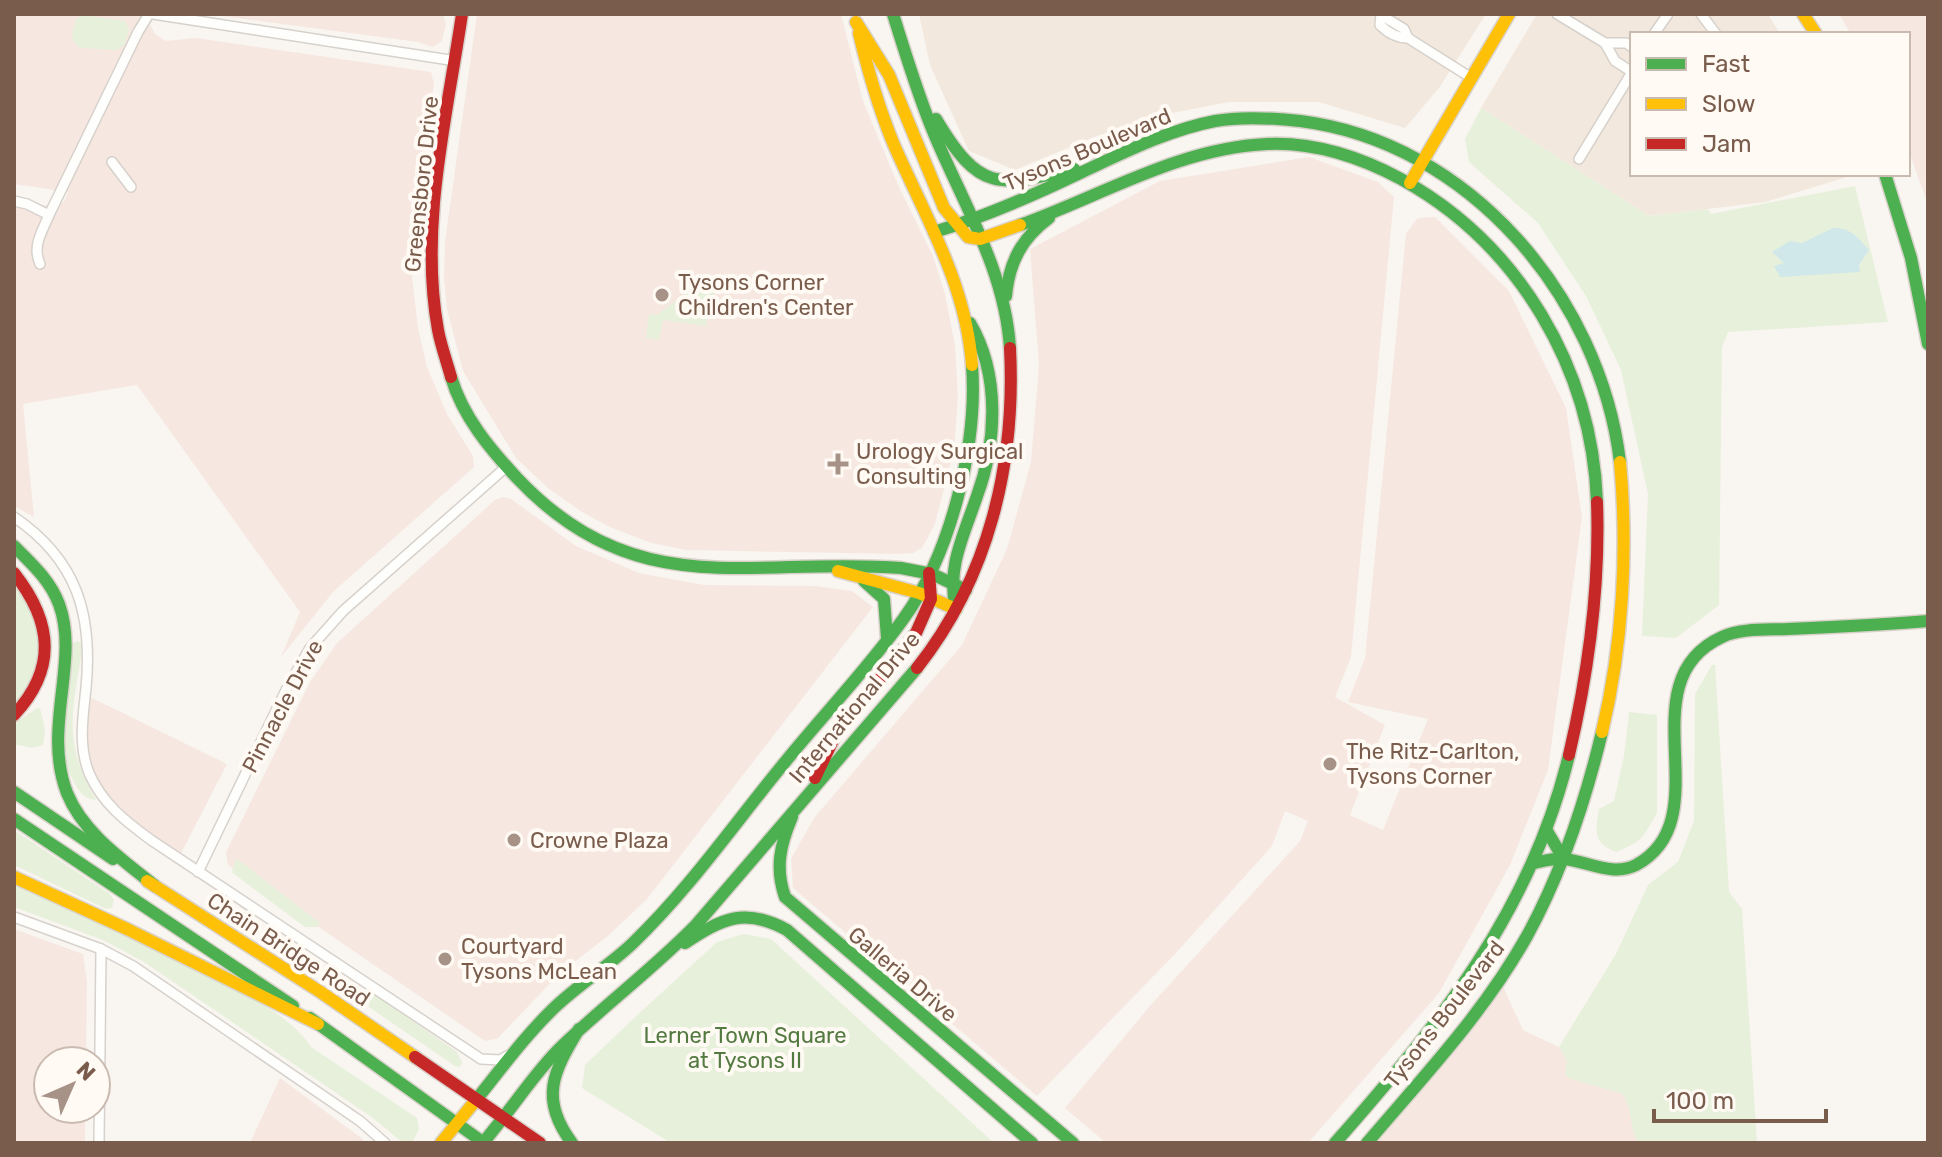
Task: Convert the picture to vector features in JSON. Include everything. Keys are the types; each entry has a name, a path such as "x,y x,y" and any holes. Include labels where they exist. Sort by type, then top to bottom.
{"main road":[{"name":"Greensboro Drive","path":"462,14 431,254 434,314 440,344 458,396 486,444 505,468 566,521 613,546 646,557 684,566 723,569 864,565 929,573 966,590"},
{"name":"International Drive","path":"483,1143 559,1049 666,956 924,659 966,590 990,531 1007,464 1011,418 1006,315 996,277 926,116 893,14"},
{"path":"1410,183 1509,14"},
{"path":"1803,14 1815,32"},
{"name":"International Drive","path":"441,1143 515,1051 556,1006 631,945 679,896 780,768 925,596 929,573 952,517 967,454 972,381 970,341 952,273 878,102 855,18"},
{"path":"855,18 889,75 944,208 968,237 980,239"},
{"path":"913,76 960,160 986,177 1002,182 1033,180 1105,162"},
{"name":"Tysons Boulevard","path":"934,232 973,221 1171,132 1248,118 1333,125 1382,140 1423,160 1465,189 1518,238 1558,289 1601,381 1617,440 1623,510 1622,593 1607,710 1589,786 1538,915 1500,980 1367,1143"},
{"name":"Tysons Boulevard","path":"980,239 1200,154 1269,143 1315,148 1367,162 1410,183 1461,218 1521,282 1545,318 1563,355 1582,405 1593,454 1597,510 1588,655 1572,748 1534,863 1480,964 1433,1028 1335,1143"},
{"path":"1886,176 1924,289 1928,344"},
{"path":"1006,315 1008,274 1014,255 1036,228 1071,205"},
{"path":"956,609 950,583 983,478 991,427 990,369 978,336 965,313"},
{"path":"14,546 47,581 65,625 67,660 56,725 56,747 67,791 79,815 96,834 155,886"},
{"name":"Greensboro Drive","path":"829,568 925,596 956,609"},
{"path":"14,573 34,599 47,650 40,682 14,715"},
{"path":"858,576 884,599 887,638"},
{"path":"811,789 836,734 916,633 925,596"},
{"path":"1534,863 1563,858 1603,869 1621,869 1646,860 1664,841 1673,816 1675,700 1679,676 1695,653 1718,639 1754,630 1928,621"},
{"name":"Chain Bridge Road","path":"14,792 322,993 540,1143"},
{"name":"Galleria Drive","path":"799,803 778,854 780,884 785,897 1073,1143"},
{"name":"Chain Bridge Road","path":"14,819 318,1024 483,1143"},
{"path":"1547,831 1563,858"},
{"path":"14,877 318,1024"},
{"name":"Galleria Drive","path":"666,956 727,917 750,916 776,922 804,942 1032,1143"},
{"path":"572,1143 556,1123 550,1096 558,1064 579,1029"}],"street":[{"path":"40,264 36,255 37,243 49,215 138,32 151,14 456,61"},
{"path":"1381,14 1380,25 1385,30 1399,38 1408,38 1470,77"},
{"path":"1557,14 1605,43 1615,61 1630,71"},
{"path":"1655,32 1668,14"},
{"path":"1701,14 1714,32"},
{"path":"1605,43 1630,46"},
{"path":"1579,159 1630,75"},
{"path":"112,162 131,187"},
{"path":"14,201 49,215"},
{"name":"Pinnacle Drive","path":"198,872 281,700 310,648 343,611 505,468"},
{"path":"14,517 45,542 67,569 83,611 88,664 81,739 84,758 97,788 122,818 198,872 481,1059 500,1060 515,1051"},
{"path":"14,917 101,949 133,966 360,1121 385,1143"},
{"path":"99,1143 101,949"}],"shaded area":[{"path":"14,14 149,14 155,34 166,41 196,38 431,72 434,84 415,226 412,277 418,328 427,367 447,414 473,456 474,467 333,592 281,657 300,612 137,385 23,404 34,517 14,506 14,206 55,205 64,202 68,192 14,184"},
{"path":"207,14 443,14 446,24 442,41 433,47 418,42"},
{"path":"477,14 841,14 863,101 898,185 933,256 945,294 955,345 958,397 954,450 935,524 922,548 913,553 900,554 686,550 651,543 582,512 549,489 516,458 463,371 447,309 444,279 445,241"},
{"path":"919,14 1486,14 1439,88 1405,128 1319,102 1229,102 1161,115 1094,137 1015,170 969,151 930,65"},
{"path":"1537,14 1768,14 1779,32 1630,32 1630,176 1850,176 1765,202 1649,216 1481,108"},
{"path":"1839,14 1928,14 1928,205 1910,154 1910,32 1850,32"},
{"path":"1309,157 1378,182 1394,197 1351,657 1335,697 1385,725 1350,815 1383,830 1428,719 1348,702 1365,658 1406,233 1418,218 1435,217 1509,291 1566,408 1582,517 1548,770 1510,865 1439,993 1308,1143 1106,1143 1065,1108 1149,1007 1300,841 1308,821 1285,811 1272,846 1175,954 1037,1096 793,888 791,859 814,818 962,645 1007,549 1031,462 1039,365 1030,249 1160,181"},
{"path":"503,497 511,499 576,546 639,573 704,585 815,586 852,591 873,607 647,899 609,935 559,974 498,1038 485,1041 228,865 226,852 310,682 337,643 495,500"},
{"path":"88,696 227,764 178,859 120,818 85,762"},
{"path":"14,929 83,954 87,982 86,1045 32,1045 32,1125 85,1125 85,1143 14,1143"},
{"path":"1500,980 1523,1030 1640,1086 1657,1143 1365,1143"},
{"path":"280,1078 360,1137 366,1143 250,1143"}],"green space":[{"path":"83,15 125,21 129,29 125,44 117,50 80,48 72,34 76,19"},
{"path":"1481,108 1649,216 1708,209 1711,214 1855,186 1888,322 1728,332 1722,347 1719,605 1676,638 1642,636 1648,494 1621,370 1586,296 1538,223 1469,162 1465,139"},
{"path":"691,277 699,283 711,280 720,290 709,298 706,326 663,320 659,340 646,338 649,314 657,315 684,294 686,281"},
{"path":"14,578 41,632 34,681 14,706"},
{"path":"78,641 83,645 73,707 74,741 85,778 96,800 78,789 64,752 66,697 73,643"},
{"path":"1712,665 1715,665 1729,892 1742,909 1757,1143 1639,1143 1633,1131 1628,1105 1621,1093 1571,1079 1565,1074 1567,1061 1559,1047 1616,954 1648,885 1678,862 1694,821 1695,694"},
{"path":"40,708 45,730 43,745 32,748 14,744 14,724"},
{"path":"1629,712 1657,715 1657,813 1637,842 1617,852 1600,840 1597,823 1599,809 1614,801"},
{"path":"14,830 110,894 114,900 112,908 106,909 14,865"},
{"path":"236,858 320,923 317,927 305,927 232,872"},
{"path":"14,883 246,995 276,1013 311,1047 417,1118 419,1129 413,1141 403,1143 373,1118 144,962 103,940 14,907"},
{"name":"Lerner Town Square at Tysons II","path":"744,934 771,939 994,1143 671,1143 582,1088 585,1065 633,1019 717,942"},
{"path":"374,994 457,1052 462,1062 460,1067 369,1007 368,998"}],"water":[{"path":"1833,228 1850,232 1869,250 1859,265 1860,272 1780,277 1774,266 1784,263 1772,252 1790,241 1802,243"}],"traffic: fast":[{"path":"893,14 929,121 992,265 1007,320 1010,348"},
{"path":"934,232 1008,206 1129,150 1197,125 1268,118 1300,121 1361,135 1418,160 1470,195 1516,238 1555,287 1585,342 1607,401 1620,462"},
{"path":"936,119 965,160 992,178 1008,181 1074,169"},
{"path":"1020,225 1141,175 1234,147 1285,144 1319,148 1385,171 1443,206 1481,238 1514,274 1541,315 1564,358 1581,404 1592,452 1597,502"},
{"path":"1886,176 1911,258 1928,344"},
{"path":"1006,296 1010,272 1018,252 1031,234 1049,218"},
{"path":"956,609 953,594 955,566 984,475 991,431 991,386 987,364 970,323"},
{"path":"476,1100 543,1019 624,951 673,901 904,618 935,562 958,497 971,429 972,365"},
{"path":"451,377 470,419 517,478 562,518 607,544 652,560 698,566 901,568 932,574 966,590"},
{"path":"14,546 51,587 64,626 66,648 58,744 60,769 67,793 93,833 155,886"},
{"path":"864,581 884,599 887,638"},
{"path":"1534,863 1564,859 1609,869 1627,868 1636,865 1661,844 1672,816 1676,784 1675,717 1679,685 1694,658 1722,637 1754,630 1928,621"},
{"path":"503,1118 562,1046 696,925 917,668"},
{"path":"1367,1143 1472,1018 1527,936 1571,837 1602,732"},
{"path":"1335,1143 1445,1010 1506,916 1552,812 1569,755"},
{"path":"14,792 113,859"},
{"path":"792,817 780,857 785,897 1073,1143"},
{"path":"14,819 293,1006"},
{"path":"1547,831 1563,858"},
{"path":"685,943 711,927 734,918 759,919 787,930 1032,1143"},
{"path":"310,1018 484,1143"},
{"path":"572,1143 556,1113 553,1086 562,1059 579,1029"},
{"path":"483,1143 503,1118"}],"traffic: slow":[{"path":"1410,183 1509,14"},
{"path":"1803,14 1815,32"},
{"path":"856,22 889,75 944,208 968,237 980,239 1020,225"},
{"path":"859,33 874,90 894,145 953,279 962,307 972,365"},
{"path":"1602,732 1615,665 1622,597 1624,529 1620,462"},
{"path":"838,571 919,593 956,609"},
{"path":"14,877 318,1024"},
{"path":"147,881 322,993 415,1057"},
{"path":"441,1143 476,1100"}],"traffic: jam":[{"path":"451,377 438,330 433,291 433,211 462,14"},
{"path":"917,668 963,596 993,517 1008,434 1010,348"},
{"path":"1569,755 1591,630 1597,566 1597,502"},
{"path":"14,573 36,609 45,644 38,680 14,715"},
{"path":"815,778 836,734 916,633 931,599 929,573"},
{"path":"415,1057 540,1143"}],"place":[{"name":"Tysons Corner Children's Center","path":"662,295"},
{"name":"Urology Surgical Consulting","path":"838,464"},
{"name":"The Ritz-Carlton, Tysons Corner","path":"1330,764"},
{"name":"Crowne Plaza","path":"514,840"},
{"name":"Courtyard Tysons McLean","path":"445,959"}]}
